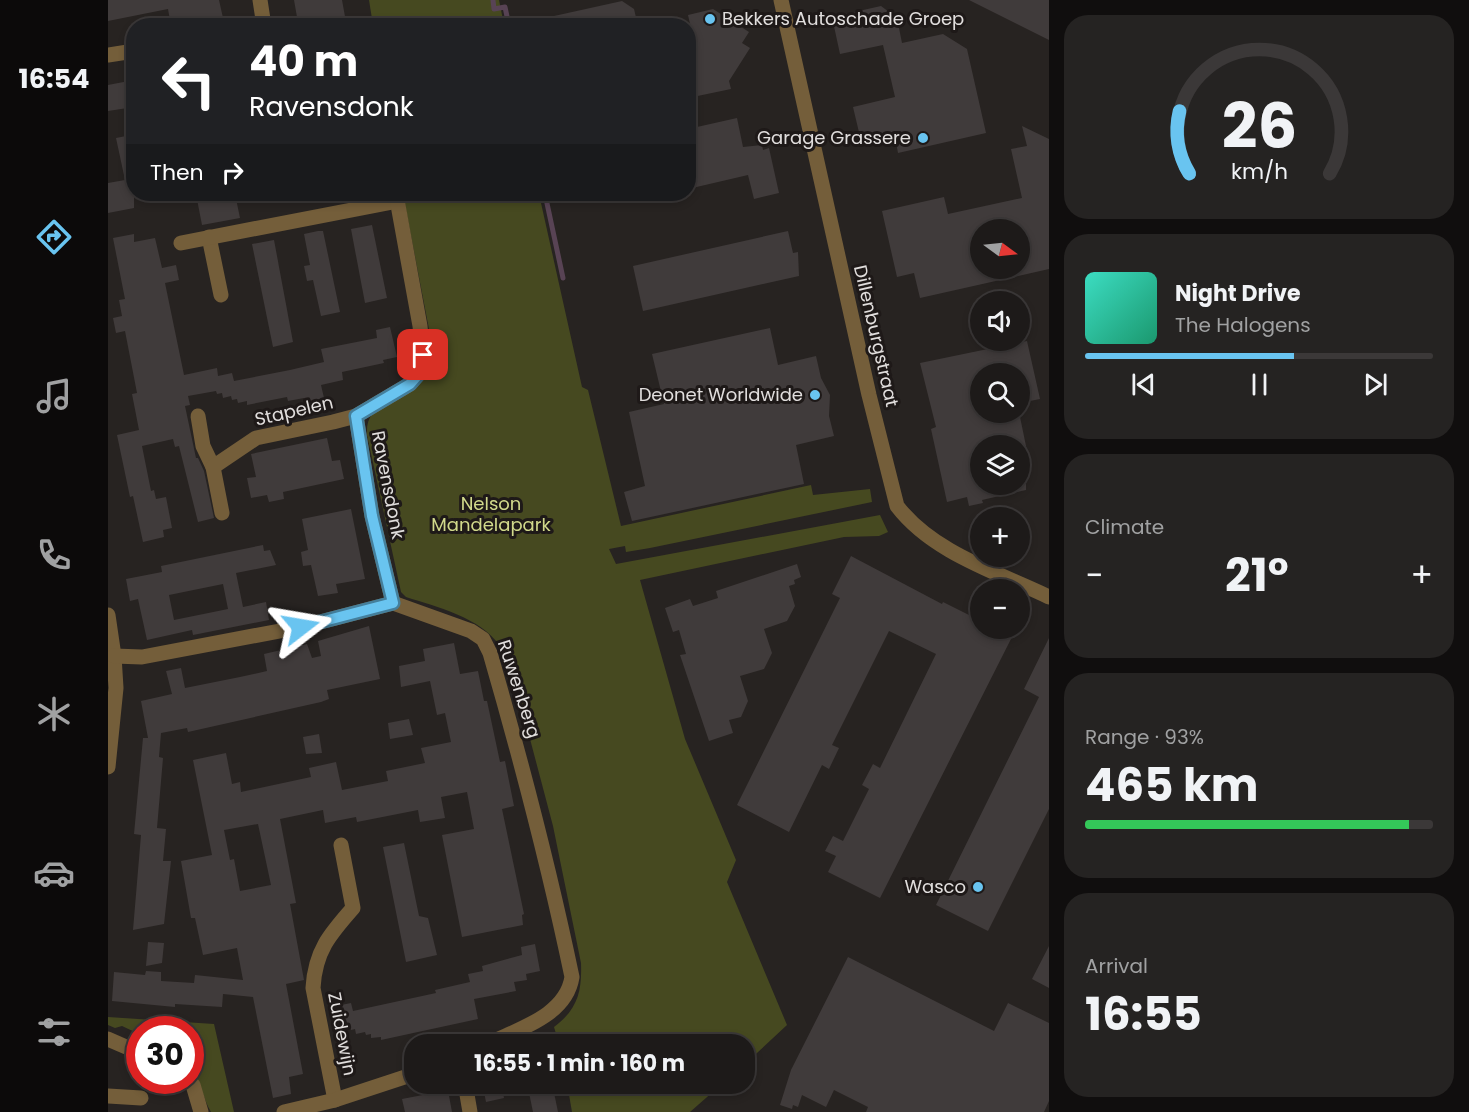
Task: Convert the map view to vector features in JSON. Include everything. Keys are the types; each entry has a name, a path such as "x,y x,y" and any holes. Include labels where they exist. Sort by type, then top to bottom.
{"street":[{"path":"260,0 263,18"},
{"name":"Dillenburgstraat","path":"781,0 869,394 897,506 909,521 939,546 1049,597"},
{"path":"108,54 126,52"},
{"path":"181,243 378,201"},
{"name":"Ravensdonk","path":"393,603 372,516 356,416 410,384 418,375 423,355 398,201"},
{"path":"209,237 221,296"},
{"path":"198,416 203,446 213,467 222,513"},
{"name":"Stapelen","path":"213,467 256,438 356,416"},
{"path":"114,656 142,657 233,640 301,627 393,603"},
{"name":"Ruwenberg","path":"393,603 458,626 483,639 490,653 515,739 555,897 572,977 570,988 562,1002 549,1013 508,1034"},
{"path":"108,615 116,688 108,767"},
{"name":"Zuidewijn","path":"326,1105 313,988 315,969 324,943 353,908 341,845"},
{"path":"108,1039 126,1047"},
{"path":"284,1112 326,1105 404,1078"},
{"path":"196,1094 201,1112"},
{"path":"467,1094 470,1112"},
{"path":"108,1096 141,1098"}],"green space":[{"path":"369,0 499,0 503,18 372,18"},
{"name":"Nelson Mandelapark","path":"404,201 541,201 582,387 588,390 621,526 811,485 813,495 870,489 872,502 650,548 626,552 625,546 609,549 616,564 880,515 888,532 879,536 844,537 640,580 685,739 736,860 727,882 787,1025 755,1055 755,1034 556,1034 554,1027 568,1013 577,999 581,982 581,963 553,826 511,667 500,646 470,620 406,597 401,592 367,435 371,415 377,408 411,390 424,377 434,355"},
{"path":"108,1017 126,1018 126,1028 122,1026 115,1028 108,1025"},
{"path":"204,1023 214,1024 234,1112 211,1112 203,1094"},
{"path":"569,1094 710,1094 690,1112 572,1112"}],"building":[{"path":"108,0 219,0 223,18 170,18 168,9 108,21"},
{"path":"294,0 342,0 345,18 305,18 305,16 297,17"},
{"path":"969,0 1049,0 1049,40"},
{"path":"622,1 634,9 636,18 545,18"},
{"path":"881,6 897,18 902,43 943,34 967,49 986,133 898,153 895,137 862,145 853,107 895,97 883,45 840,54 832,17"},
{"path":"713,9 749,32 742,43 750,48 729,81 731,89 696,96 696,18 689,18 688,15"},
{"path":"126,82 126,108 108,111 108,85"},
{"path":"737,118 743,147 762,145 763,150 769,148 779,193 754,199 748,175 696,187 696,127"},
{"path":"1022,126 1049,139 1049,269 1030,273 1030,219 970,219 970,279 1005,279 920,298 914,273 897,277 882,211 944,197 948,214 1022,198 1011,149 1027,146"},
{"path":"126,136 126,201 134,201 134,208 108,213 108,183 125,180 116,138"},
{"path":"197,201 236,201 240,218 202,225"},
{"path":"372,225 387,298 365,303 351,229"},
{"path":"323,231 340,312 321,316 313,280 307,281 304,266 310,265 304,234"},
{"path":"788,231 793,253 798,252 799,276 643,311 633,266"},
{"path":"134,234 134,242 155,238 162,268 176,265 179,280 165,283 184,375 217,368 218,376 232,373 234,381 290,370 324,362 321,349 377,338 376,330 390,327 397,357 383,360 384,363 342,372 343,380 321,385 324,398 305,402 304,398 288,401 287,397 247,405 247,401 238,403 237,399 232,400 231,396 223,398 222,393 217,394 216,391 188,396 190,405 185,406 196,458 204,471 214,518 198,522 179,446 175,447 173,439 142,446 151,491 154,490 156,499 166,497 172,528 163,530 164,537 143,542 133,496 130,497 117,435 139,430 132,394 137,393 125,331 116,333 113,318 122,316 119,300 125,299 113,238"},
{"path":"274,240 293,342 273,347 252,244"},
{"path":"770,328 778,365 816,356 821,378 830,395 829,416 834,436 796,445 804,484 632,521 624,492 645,486 629,412 664,404 652,354"},
{"path":"978,351 1029,351 1040,399 1030,401 1030,363 970,363 970,423 1021,423 1024,435 970,435 970,495 1004,495 982,500 983,503 969,506 967,497 947,502 931,429 936,427 920,363"},
{"path":"327,438 332,461 340,460 344,479 283,492 284,499 269,502 267,495 251,498 247,478 256,477 251,454"},
{"path":"351,509 365,579 336,584 338,593 318,596 311,565 303,566 301,552 308,550 302,519"},
{"path":"263,545 264,551 270,550 276,565 236,573 243,607 266,602 269,620 193,635 192,630 147,640 138,599 130,601 126,579 162,572 161,566","holes":["223,584 228,609 174,620 169,595"]},
{"path":"851,556 942,604 943,602 970,616 970,639 1011,639 880,898 828,872 836,856 825,851 833,836 843,841 869,789 862,785 873,764 880,768 936,654 889,631 832,745 839,748 829,769 822,765 789,832 737,805 840,598 832,594"},
{"path":"797,564 801,577 794,580 795,584 789,586 795,606 787,621 764,629 772,653 764,669 740,676 748,701 741,717 729,720 733,733 709,741 680,655 686,654 679,630 673,632 665,608 690,599 693,606 718,598 716,591"},
{"path":"369,626 380,679 327,690 329,699 321,702 188,732 187,728 161,733 159,757 163,758 157,828 166,829 163,861 171,861 164,924 133,930 141,835 134,834 143,738 148,738 141,701 172,694 166,671 181,668 185,688 240,677 267,671 264,654 307,644 312,658 321,656 318,641"},
{"path":"1049,638 1049,809 988,931 936,905 1039,697 1024,689"},
{"path":"454,643 460,674 478,671 500,762 505,761 514,806 502,809 524,914 522,915 523,925 462,937 442,835 474,829 467,792 441,797 445,818 420,822 418,810 357,822 356,817 325,823 323,810 280,819 296,903 290,904 304,980 286,984 303,1074 289,1077 291,1094 273,1098 253,997 223,994 222,1007 175,1004 175,1007 112,1001 114,972 145,975 146,971 161,972 161,981 194,983 195,975 243,980 237,948 203,955 195,918 191,918 181,861 212,855 193,760 226,753 232,784 240,782 241,792 311,777 309,768 336,762 342,790 388,781 386,771 425,763 421,748 451,742 445,713 437,715 430,681 401,687 399,666 425,661 423,649","holes":["258,824 271,885 240,891 234,859 230,860 224,830"]},
{"path":"409,719 413,735 390,739 388,723"},
{"path":"319,734 322,753 306,754 303,737"},
{"path":"404,843 419,916 428,918 437,955 406,962 383,847"},
{"path":"148,942 164,943 162,963 146,966"},
{"path":"535,944 540,971 526,974 527,980 514,982 516,991 474,999 478,1019 381,1040 381,1037 371,1038 371,1034 366,1035 365,1032 356,1034 355,1029 351,1030 350,1026 341,1028 336,1006 351,1003 353,1011 436,993 435,990 470,982 468,974 483,971 482,966 522,955 521,947"},
{"path":"1049,946 1049,988 1032,979"},
{"path":"848,957 994,1031 1008,1003 1049,1023 1049,1101 1044,1112 866,1112 868,1107 834,1090 826,1107 802,1095 798,1107 793,1105 792,1109 780,1105 791,1070"},
{"path":"428,1094 449,1094 452,1112 405,1112 402,1099"},
{"path":"484,1094 503,1094 504,1098 486,1102"},
{"path":"529,1094 554,1094 558,1112 533,1112"}],"waterway":[{"path":"493,0 494,9 505,7 507,18"},
{"path":"546,201 563,278"}],"place":[{"name":"Bekkers Autoschade Groep","path":"710,19"},
{"name":"Garage Grassere","path":"923,138"},
{"name":"Deonet Worldwide","path":"815,395"},
{"name":"Wasco","path":"978,887"}],"route":[{"path":"301,627 393,603 372,516 356,416 410,384 418,375 423,355"}]}
